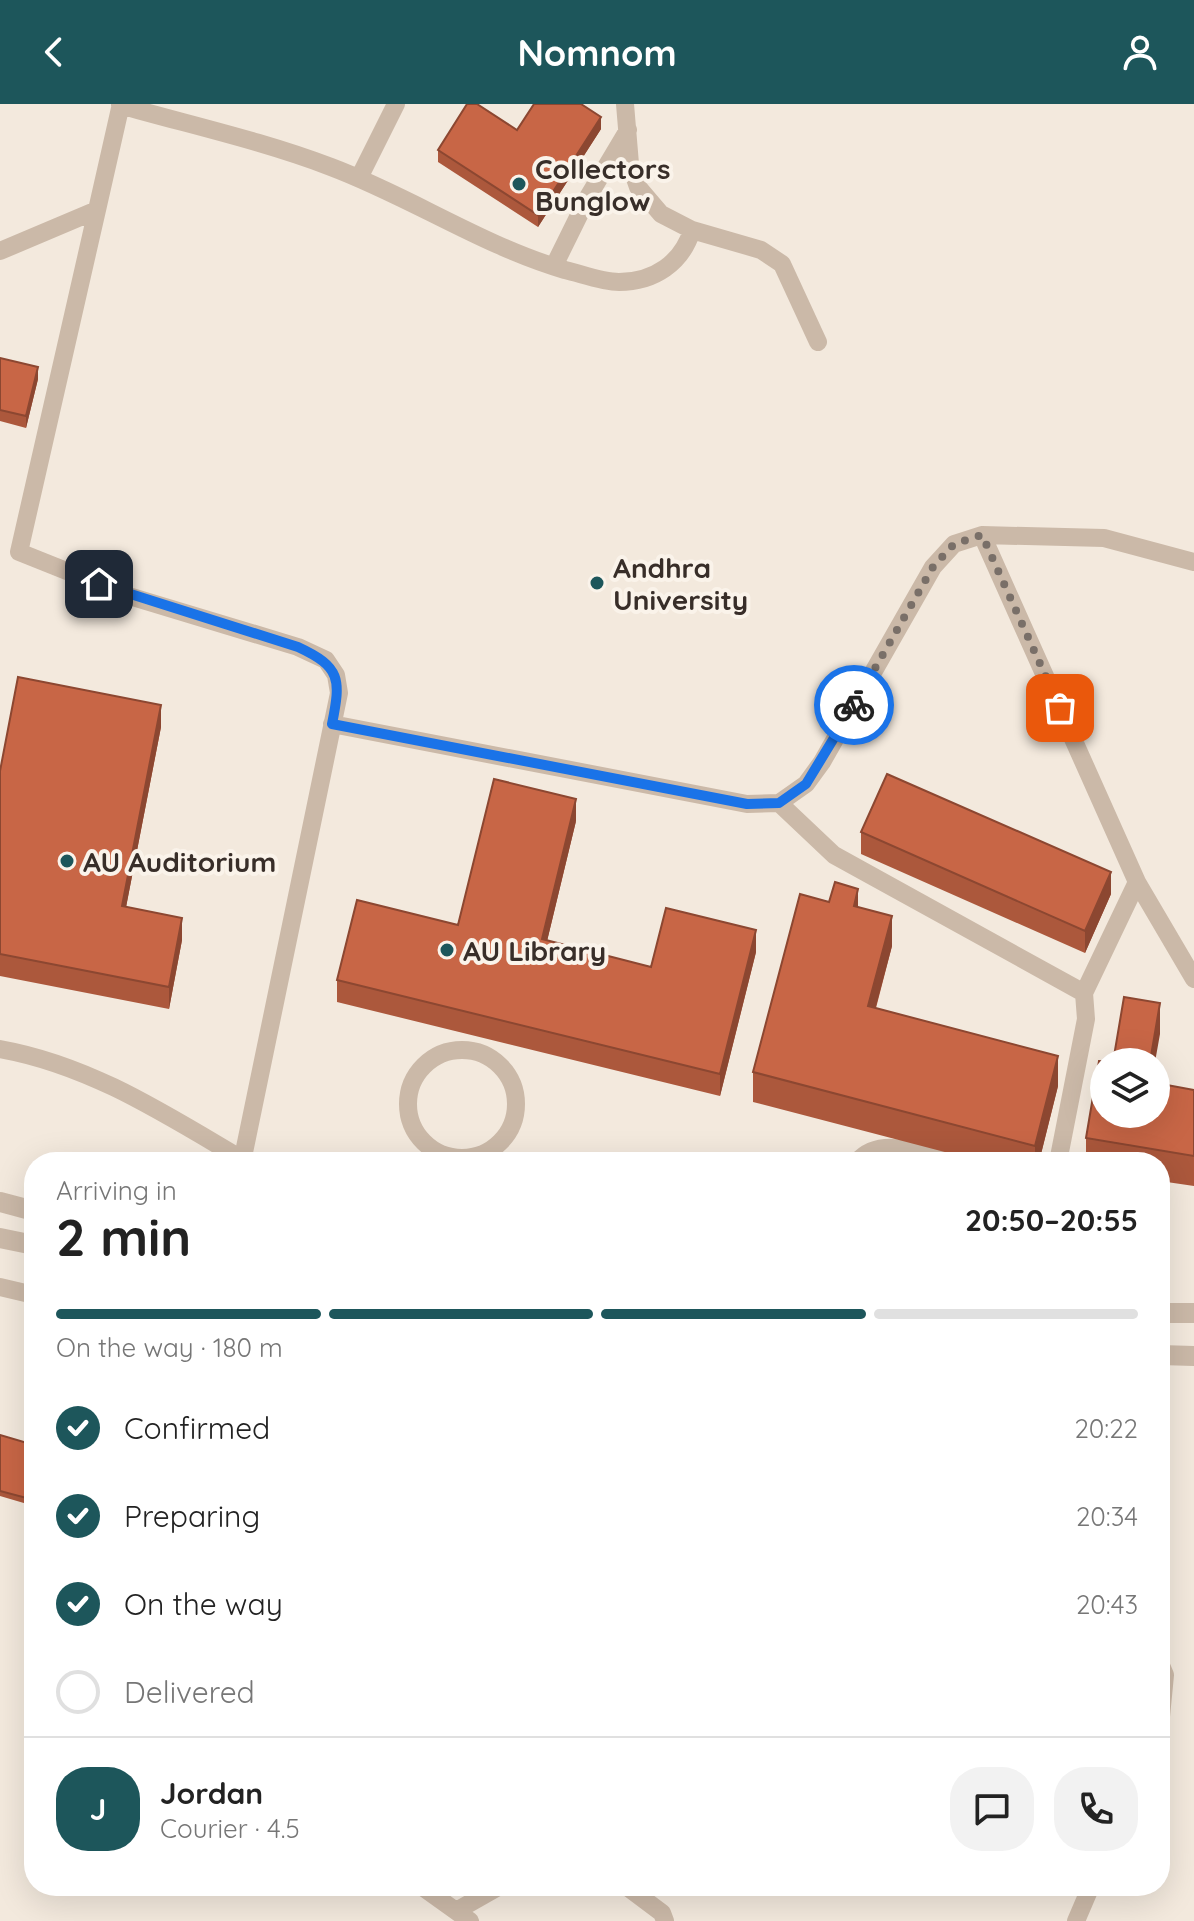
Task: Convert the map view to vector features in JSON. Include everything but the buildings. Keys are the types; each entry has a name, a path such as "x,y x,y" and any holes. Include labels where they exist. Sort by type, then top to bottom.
{"street":[{"path":"0,1202 24,1208"},
{"path":"0,1238 24,1243"},
{"path":"1170,1313 1194,1313"},
{"path":"1170,1355 1194,1356"}],"lane":[{"path":"359,178 396,104"},
{"path":"625,104 630,164 638,187 661,214 692,230 761,250 782,264 818,342"},
{"path":"244,1152 339,693 336,675 326,660 298,647 129,596 9,552 97,210 120,105 329,166 439,219 554,266 617,282 647,278 669,267 685,251 692,230"},
{"path":"554,266 588,197 628,130"},
{"path":"0,251 97,210"},
{"path":"332,724 747,804 779,803 806,784 822,762 933,567 954,544 982,535 1104,538 1194,562"},
{"path":"982,535 1137,882 1194,979"},
{"path":"779,803 834,855 1084,993"},
{"path":"1060,1152 1086,1019 1084,993 1137,882"},
{"path":"0,1049 32,1055 104,1080 227,1152"},
{"path":"428,1152 410,1118 408,1101 411,1084 421,1068 436,1056 453,1050 472,1050 489,1057 504,1068 513,1084 517,1103 507,1136 495,1148 482,1152"},
{"path":"866,1152 881,1146 909,1152"},
{"path":"0,1287 24,1293"},
{"path":"435,1896 463,1916 488,1896"},
{"path":"639,1896 662,1913 665,1921"},
{"path":"1076,1921 1087,1896"}],"way so far":[{"path":"854,705 933,567 954,544 982,535 1060,708"}],"place":[{"name":"Collectors Bunglow","path":"519,184"},
{"name":"Andhra University","path":"597,583"},
{"name":"AU Auditorium","path":"67,861"},
{"name":"AU Library","path":"447,950"}],"route":[{"path":"99,584 298,647 326,660 336,675 339,693 332,724 747,804 779,803 806,784 854,705"}]}
